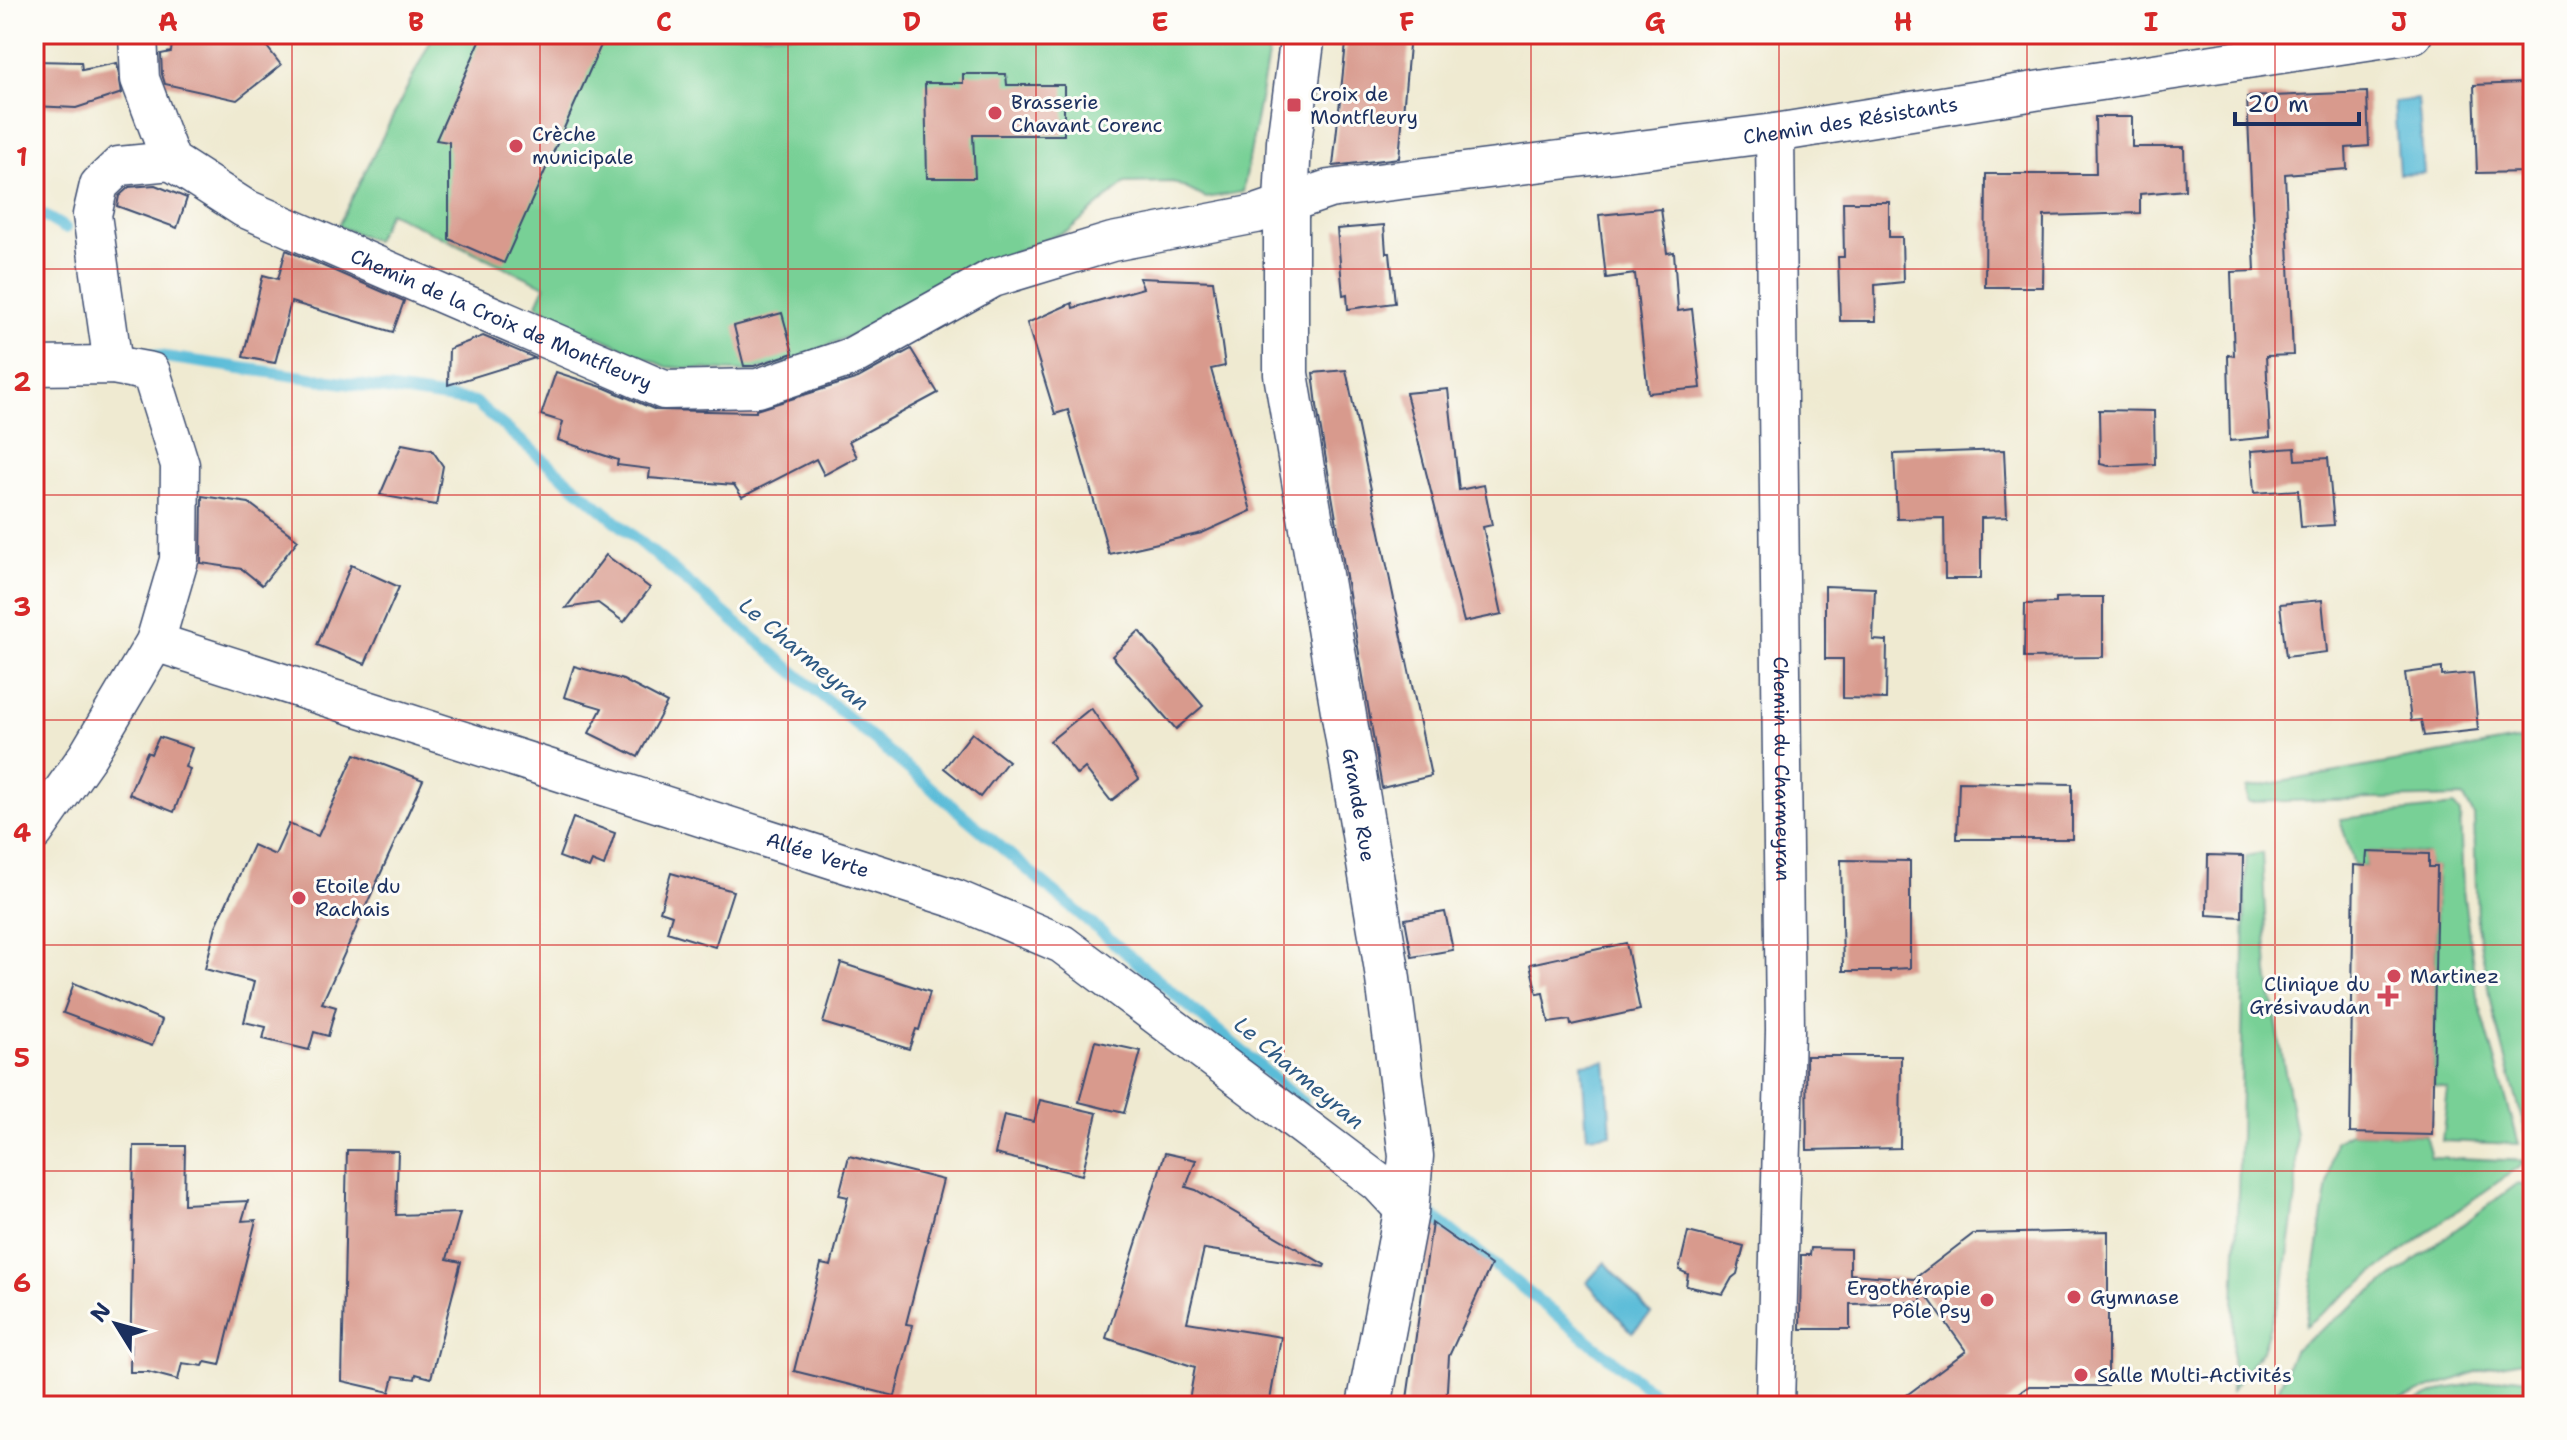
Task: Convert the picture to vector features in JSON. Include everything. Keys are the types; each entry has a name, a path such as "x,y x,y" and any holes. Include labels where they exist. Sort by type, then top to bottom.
{"street":[{"path":"113,365 92,215 99,185 119,166 171,161 140,79 138,34"},
{"name":"Grande Rue","path":"1303,34 1289,142 1286,374 1386,964 1411,1156 1406,1212 1369,1406"},
{"name":"Chemin des Résistants","path":"1286,203 1329,189 1775,133 2413,34"},
{"name":"Chemin du Charmeyran","path":"1775,133 1785,1030 1775,1406"},
{"name":"Chemin de la Croix de Montfleury","path":"171,161 244,208 664,390 758,388 851,357 993,278 1112,242 1256,214 1286,203"},
{"path":"34,366 113,365 151,372 180,465 179,560 155,642 88,755 34,832"},
{"name":"Allée Verte","path":"155,642 956,899 1062,944 1379,1183 1406,1212"}],"green space":[{"path":"434,34 1272,34 1243,192 1206,198 1173,182 1125,183 1069,230 988,263 856,333 790,362 748,372 667,367 554,317 537,304 545,286 389,212 375,241 338,226"},
{"path":"2533,737 2533,1141 2528,1141 2494,1015 2477,926 2474,816 2464,797 2247,802 2247,788"},
{"path":"2454,806 2460,814 2463,890 2477,996 2519,1144 2442,1141 2448,1089 2433,1086 2437,867 2429,867 2428,854 2368,852 2366,866 2354,865 2340,819"},
{"path":"2262,853 2268,974 2296,1135 2296,1197 2284,1284 2262,1350 2231,1391 2246,856"},
{"path":"2350,1133 2425,1135 2431,1157 2528,1161 2438,1224 2305,1326 2335,1141"},
{"path":"2517,1184 2529,1186 2533,1206 2533,1359 2490,1367 2381,1406 2272,1406 2294,1350"},
{"path":"2513,1377 2529,1379 2533,1384 2533,1406 2406,1406 2445,1389"}],"water":[{"path":"2418,99 2424,173 2399,174 2394,102"},
{"path":"1606,1061 1611,1134 1587,1136 1582,1064"},
{"path":"1605,1262 1651,1314 1632,1332 1587,1282"}],"building":[{"path":"173,34 257,34 281,65 237,100 165,84 161,54 171,52"},
{"name":"Crèche municipale","path":"483,34 606,34 504,263 449,239 449,142 436,140"},
{"path":"1347,34 1410,34 1399,158 1333,166"},
{"path":"34,61 81,62 82,70 117,63 122,93 76,108 34,106"},
{"name":"Brasserie Chavant Corenc","path":"963,74 1006,74 1007,85 1064,85 1064,135 973,135 975,178 927,178 925,83 963,83"},
{"path":"2523,83 2524,108 2533,107 2533,142 2526,142 2527,172 2477,173 2474,85"},
{"path":"2367,92 2369,146 2346,148 2347,169 2285,174 2293,355 2266,356 2270,437 2230,441 2228,355 2234,356 2231,272 2255,271 2247,97"},
{"path":"2095,117 2132,117 2132,147 2184,147 2185,190 2140,194 2140,213 2044,216 2043,287 1985,287 1986,174 2096,174"},
{"path":"155,185 187,198 177,228 117,206 119,196 129,187"},
{"path":"1843,202 1889,202 1889,237 1902,237 1903,282 1875,285 1876,321 1840,321 1838,257 1844,257"},
{"path":"1661,209 1667,253 1674,252 1678,311 1692,309 1701,388 1648,393 1635,274 1606,278 1599,215"},
{"path":"1384,225 1395,303 1348,309 1347,294 1343,295 1337,229"},
{"path":"286,250 404,301 393,332 291,302 275,363 243,357 263,275 278,279"},
{"path":"1139,278 1213,281 1225,366 1211,369 1251,511 1202,533 1109,554 1068,410 1055,414 1027,323 1072,303 1073,308 1143,288"},
{"path":"782,313 793,353 754,366 744,366 734,326"},
{"path":"483,336 535,358 448,385 449,349"},
{"path":"911,349 938,393 849,441 857,457 824,475 816,459 742,497 734,485 649,478 650,469 617,465 618,460 558,440 563,422 541,415 556,372 605,388 656,410 756,412 858,378"},
{"path":"1346,370 1431,776 1382,788 1313,373"},
{"path":"1448,389 1459,490 1484,485 1492,525 1483,527 1502,614 1464,622 1406,393"},
{"path":"2099,410 2154,411 2155,464 2100,464"},
{"path":"402,444 432,450 443,466 436,505 380,495"},
{"path":"2295,448 2296,460 2328,458 2334,525 2301,527 2298,490 2254,493 2251,451"},
{"path":"2004,450 2007,517 1981,518 1981,579 1945,579 1944,518 1897,519 1894,454"},
{"path":"202,496 249,503 298,540 262,585 242,569 201,563"},
{"path":"606,555 650,588 624,622 598,603 566,608"},
{"path":"351,565 399,587 365,664 317,645"},
{"path":"1825,586 1875,588 1873,640 1887,641 1886,699 1843,698 1843,659 1825,659"},
{"path":"2103,597 2103,657 2024,658 2025,604 2056,603 2056,598"},
{"path":"2322,600 2327,652 2286,657 2280,604"},
{"path":"1139,631 1203,706 1176,729 1112,656"},
{"path":"574,666 623,680 667,703 638,757 589,733 602,708 564,697"},
{"path":"2442,668 2442,676 2473,673 2478,730 2424,736 2421,720 2411,721 2405,673"},
{"path":"1091,708 1139,779 1111,801 1085,768 1077,775 1050,741"},
{"path":"972,733 1008,761 980,797 944,768"},
{"path":"159,737 192,748 185,767 190,769 174,812 129,794 147,752 151,754"},
{"name":"Etoile du Rachais","path":"355,754 423,780 322,1003 336,1007 328,1036 314,1032 309,1050 263,1039 266,1027 244,1022 254,982 205,969 216,926 253,845 275,855 289,824 318,836"},
{"path":"1959,782 2072,784 2072,839 1957,839"},
{"path":"573,818 615,833 604,866 592,861 589,868 559,857"},
{"name":"Martinez","path":"2367,852 2429,854 2429,867 2437,867 2432,1135 2350,1133 2354,865 2366,866"},
{"path":"2208,855 2243,856 2242,917 2207,915"},
{"path":"1841,860 1910,861 1910,968 1843,971"},
{"path":"671,873 733,891 715,947 667,932 672,915 660,911"},
{"path":"1445,912 1453,950 1412,957 1405,919"},
{"path":"1626,943 1640,1010 1571,1025 1570,1020 1549,1023 1543,993 1537,994 1530,964"},
{"path":"841,963 930,992 919,1030 916,1029 909,1049 823,1023"},
{"path":"74,983 162,1020 152,1046 63,1013"},
{"path":"1095,1041 1141,1051 1124,1113 1079,1102"},
{"path":"1806,1056 1901,1056 1900,1148 1807,1150"},
{"path":"1040,1100 1097,1113 1082,1175 995,1154 1004,1115 1034,1122"},
{"path":"134,1146 185,1146 184,1204 248,1201 242,1221 256,1220 220,1365 182,1363 178,1380 148,1372 130,1372"},
{"path":"347,1150 398,1151 396,1215 460,1213 447,1259 461,1262 431,1378 416,1374 415,1379 394,1376 390,1392 342,1381"},
{"path":"1165,1153 1196,1160 1186,1187 1325,1265 1204,1249 1187,1322 1281,1337 1269,1406 1188,1406 1195,1367 1106,1338"},
{"path":"849,1156 943,1180 906,1324 913,1325 895,1396 794,1371 821,1264 831,1266 848,1197 839,1195"},
{"path":"1432,1223 1491,1265 1449,1356 1446,1406 1406,1406"},
{"path":"2108,1231 2108,1386 2029,1386 2001,1406 1892,1406 1966,1351 1922,1289 1921,1302 1850,1304 1850,1329 1800,1329 1801,1255 1810,1255 1811,1248 1850,1249 1850,1274 1914,1279 1973,1234"},
{"path":"1688,1232 1744,1246 1737,1274 1723,1294 1686,1286 1688,1274 1679,1270"}],"waterway":[{"name":"Le Charmeyran","path":"34,210 65,228"},
{"name":"Le Charmeyran","path":"145,354 475,402 1302,1102"},
{"name":"Le Charmeyran","path":"1433,1216 1670,1406"}],"place":[{"name":"Croix de Montfleury","path":"1294,105"},
{"name":"Brasserie Chavant Corenc","path":"995,113"},
{"name":"Crèche municipale","path":"516,146"},
{"name":"Etoile du Rachais","path":"299,898"},
{"name":"Martinez","path":"2394,976"},
{"name":"Clinique du Grésivaudan","path":"2388,996"},
{"name":"Gymnase","path":"2074,1297"},
{"name":"Ergothérapie Pôle Psy","path":"1987,1300"},
{"name":"Salle Multi-Activités","path":"2081,1375"}]}
